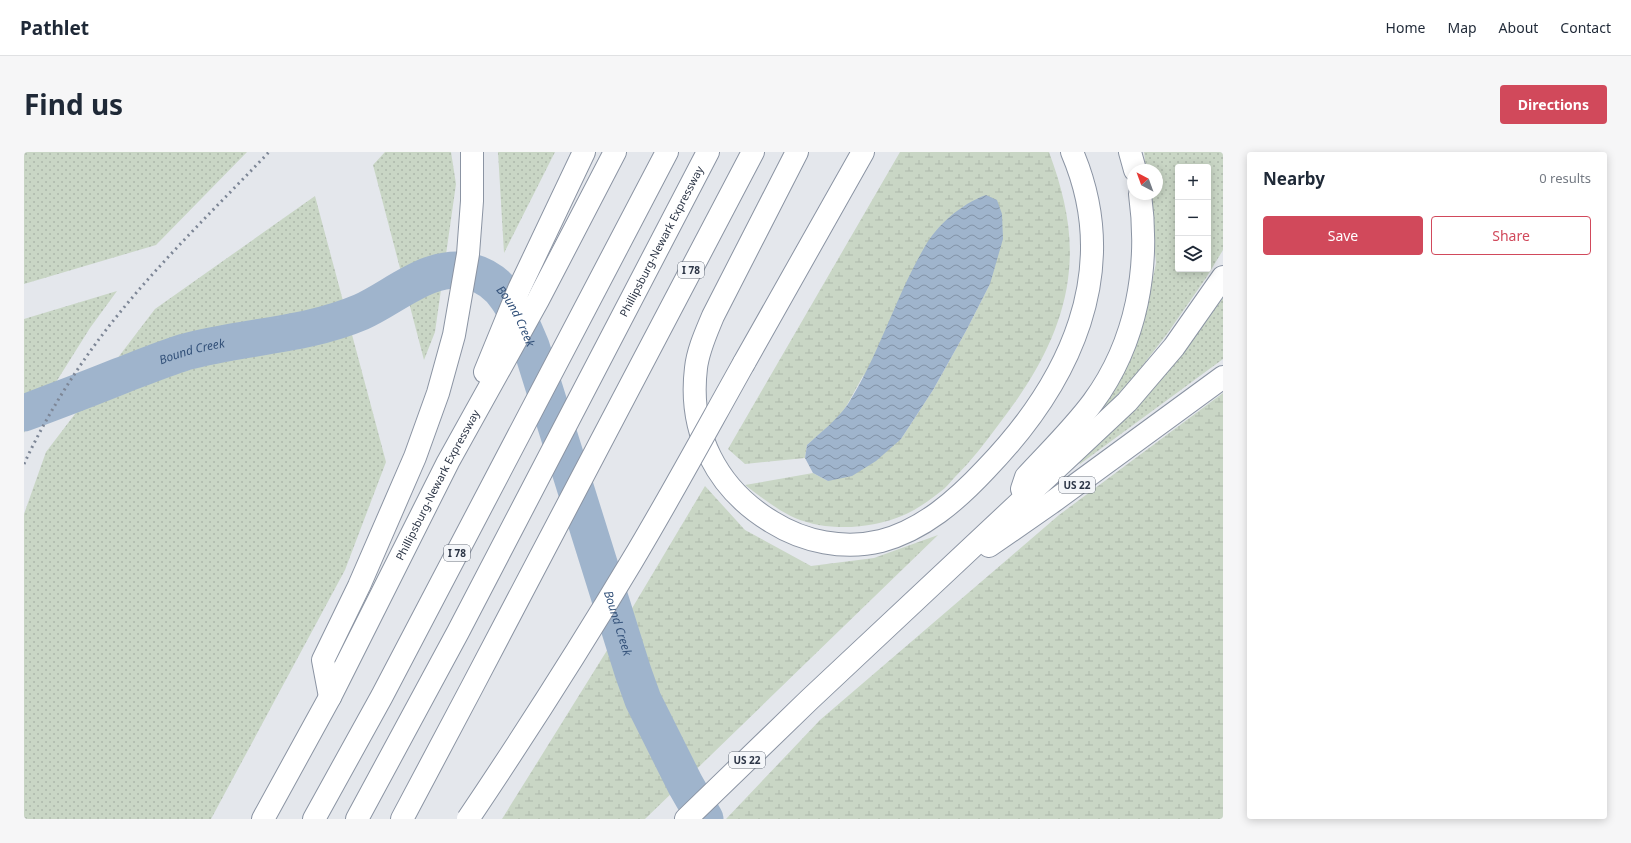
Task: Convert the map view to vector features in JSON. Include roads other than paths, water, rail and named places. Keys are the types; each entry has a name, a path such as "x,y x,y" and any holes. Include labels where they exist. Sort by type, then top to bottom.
{"highway":[{"path":"330,697 323,660 359,586 415,457 438,393 454,335 468,254 472,202 472,152"},
{"path":"448,462 519,289 584,152"},
{"name":"Phillipsburg-Newark Expressway","path":"263,819 330,697 448,462 538,300 615,152"},
{"name":"I 78","path":"314,819 386,689 667,152"},
{"name":"Phillipsburg-Newark Expressway","path":"357,819 458,632 708,152"},
{"name":"I 78","path":"402,819 753,152"},
{"path":"797,152 705,334 696,367 696,403 700,427 709,456 720,475 737,496 764,517 793,533 810,539 844,544 878,541 893,537 921,524 946,507 978,478 1012,440 1041,401 1056,376 1080,323 1089,283 1092,260 1090,218 1086,195 1072,152"},
{"path":"468,819 550,695 610,598 663,508 863,152"},
{"path":"1130,152 1133,164"},
{"path":"1018,504 1026,477 1092,403 1117,362 1130,331 1138,300 1143,254 1141,200"},
{"path":"927,588 1105,424 1139,389 1188,328 1223,277"},
{"name":"US 22","path":"686,819 927,588 1051,504 1223,377"}],"water":[{"path":"986,195 997,200 1002,214 1003,239 990,284 933,390 901,439 876,461 852,476 828,481 813,473 805,458 807,445 834,421 848,404 869,366 904,287 929,239 950,216 968,204"}],"waterway":[{"name":"Bound Creek","path":"24,413 185,352 229,342 296,331 340,320 374,306 414,282 428,276 457,270 472,272 484,277 494,283 509,301 516,312 531,346 643,700 685,784 705,819"}],"railway":[{"path":"24,464 47,418 65,389 84,360 114,320 134,295 178,246 269,152"}]}
